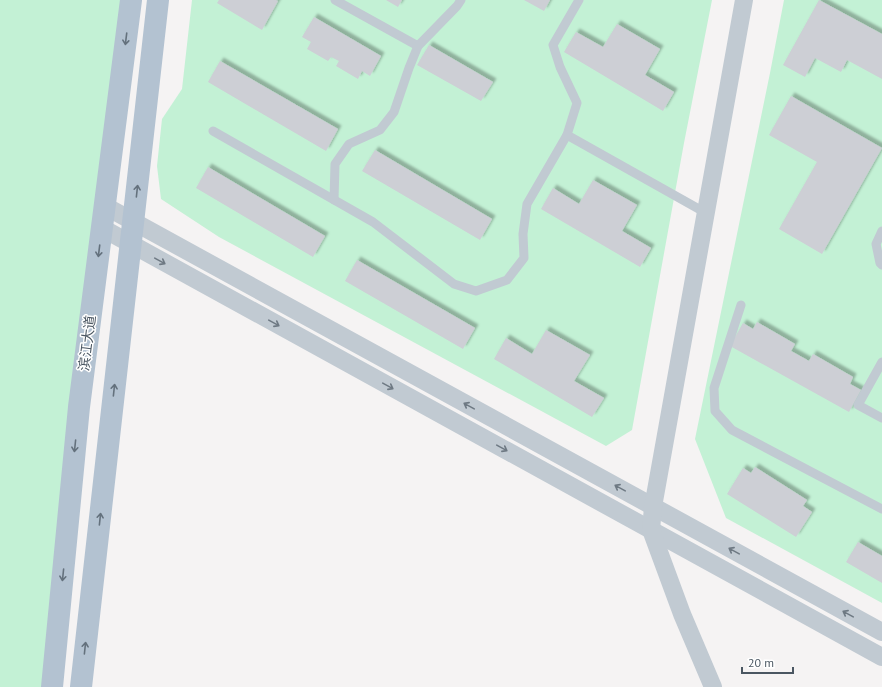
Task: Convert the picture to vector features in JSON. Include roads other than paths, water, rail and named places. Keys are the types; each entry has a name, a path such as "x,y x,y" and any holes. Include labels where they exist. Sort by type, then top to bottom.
{"main road":[{"name":"滨江大道","path":"52,687 79,407 131,0"},
{"path":"81,687 158,0"}],"street":[{"path":"713,687 682,614 651,530 653,507 744,0"},
{"path":"105,206 882,632"},
{"path":"102,228 882,657"}],"lane":[{"path":"335,0 418,46"},
{"path":"334,200 335,164 349,144 380,130 394,112 418,46 458,6 461,0"},
{"path":"213,131 373,222 454,284 476,291 507,280 524,258 523,234 527,204 567,136 576,103 560,67 553,45 579,0"},
{"path":"567,136 706,213"},
{"path":"882,231 876,244 880,263 882,265"},
{"path":"741,305 714,388 715,412 732,430 882,509"},
{"path":"882,362 858,405 882,418"}]}
